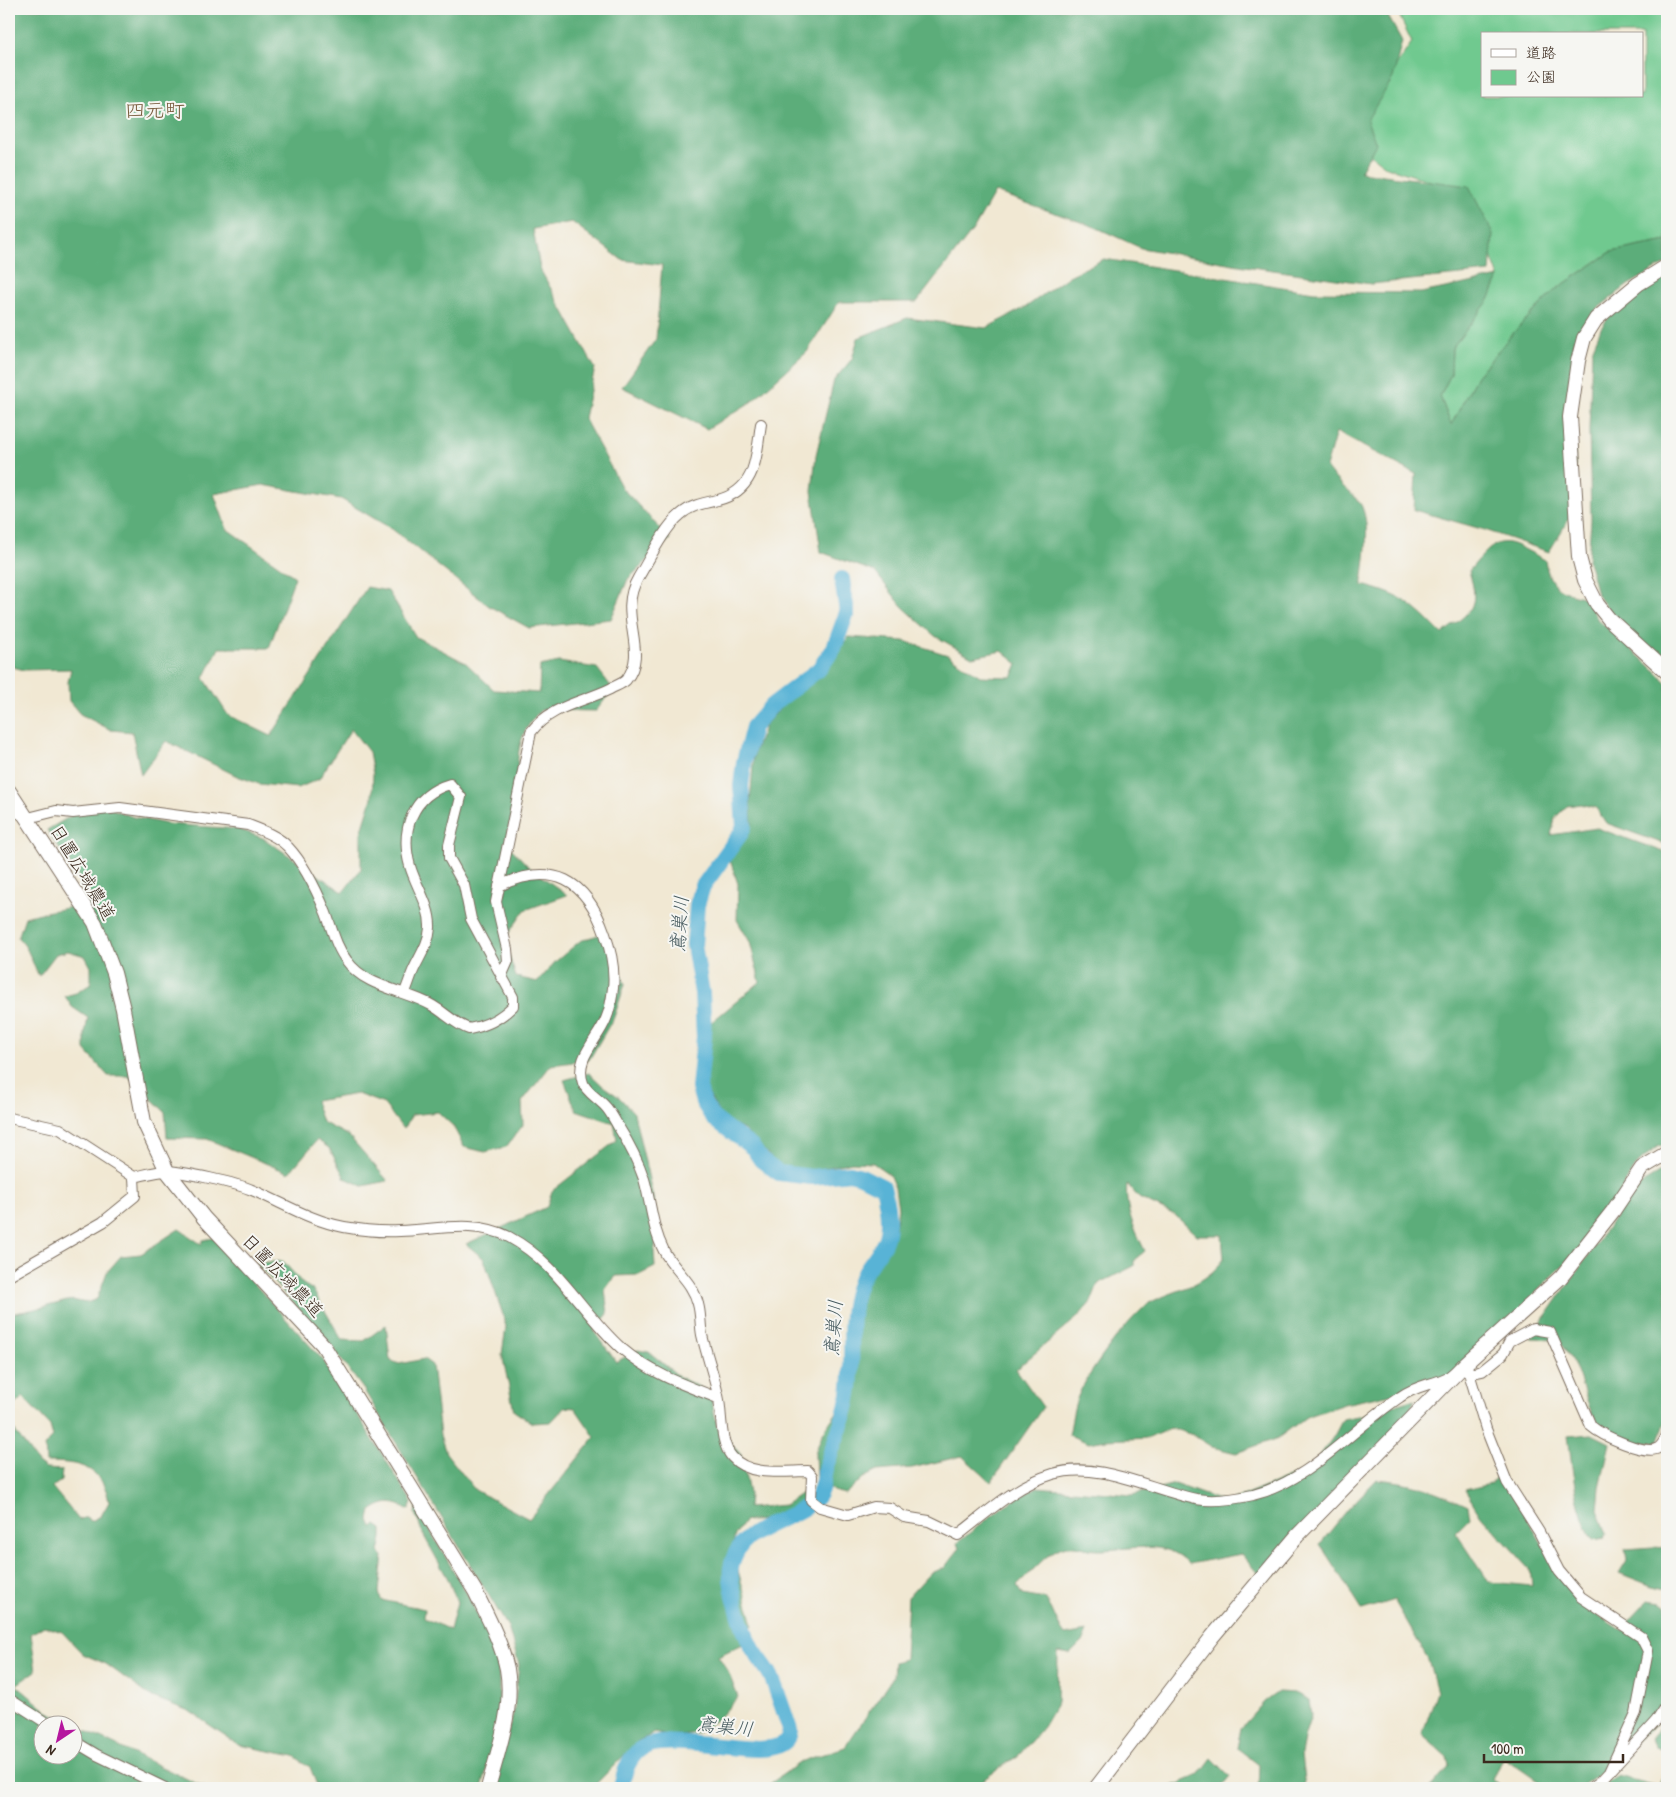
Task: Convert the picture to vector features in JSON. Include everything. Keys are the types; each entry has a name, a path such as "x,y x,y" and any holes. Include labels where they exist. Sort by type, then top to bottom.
{"street":[{"path":"1667,266 1638,284 1596,319 1584,338 1570,417 1579,556 1585,580 1597,604 1609,619 1667,672"},
{"path":"501,977 508,961 496,902 531,732 538,722 558,709 602,693 625,681 636,661 628,604 636,581 678,516 691,506 727,498 740,490 754,469 761,424"},
{"path":"9,808 28,818 56,811 73,813 120,808 248,825 266,832 287,846 300,863 324,908 336,942 347,962 358,972 375,982 405,992 432,1006 468,1029 488,1023 505,1014 513,1006 513,997 471,918 464,885 449,858 449,845 461,797 450,784 439,787 418,802 409,823 407,837 410,866 427,908 430,928 424,950 405,992"},
{"name":"日置広域農道","path":"9,791 87,908 106,950 123,1010 144,1122 167,1171 204,1218 323,1345 475,1591 500,1646 509,1687 500,1744 488,1788"},
{"path":"499,886 536,874 565,879 579,888 588,898 601,921 610,948 614,972 613,988 607,1018 584,1057 580,1068 584,1085 606,1107 618,1126 644,1179 656,1233 664,1252 692,1287 699,1304 702,1334 718,1398 727,1449 733,1458 745,1466 762,1471 808,1471 812,1476 811,1500 820,1507 848,1515 874,1508 890,1508 904,1517 930,1521 958,1535 1008,1496 1053,1474 1074,1470 1113,1476 1198,1499 1218,1500 1253,1495 1297,1475 1329,1453 1400,1396 1421,1385 1468,1369 1482,1371 1503,1354 1510,1341 1533,1329 1550,1332 1591,1426 1599,1433 1648,1451 1659,1448 1667,1435"},
{"path":"9,1118 60,1129 134,1177 167,1171 251,1190 300,1213 343,1227 398,1231 463,1227 486,1229 507,1236 531,1251 559,1276 622,1349 662,1377 718,1398"},
{"path":"1096,1788 1212,1637 1262,1575 1297,1536 1561,1277 1613,1211 1642,1168 1667,1153"},
{"path":"9,1276 110,1217 135,1196 134,1177"},
{"path":"1468,1369 1486,1429 1507,1482 1539,1532 1559,1571 1581,1596 1641,1637 1648,1651 1636,1713 1609,1772"},
{"path":"9,1700 32,1714"},
{"path":"1591,1788 1609,1772 1656,1721 1667,1704"},
{"path":"82,1746 165,1788"}],"green space":[{"path":"9,9 1384,9 1402,41 1393,78 1367,120 1376,144 1360,172 1469,186 1493,234 1490,272 1371,284 1245,266 1141,248 1095,227 995,192 975,227 917,302 839,302 807,352 751,402 707,429 622,387 656,339 662,265 622,260 572,222 533,229 540,269 595,368 584,418 622,488 670,539 628,579 611,619 529,628 489,606 392,529 341,499 263,485 214,494 227,529 295,577 269,648 219,648 204,678 228,715 271,736 367,587 388,591 416,637 466,663 494,690 539,693 540,666 559,662 597,668 613,689 596,711 541,710 525,731 521,741 514,803 506,843 529,867 567,895 525,910 504,940 516,977 538,982 555,962 580,941 604,933 625,984 614,1017 589,1060 551,1065 522,1102 523,1125 506,1147 485,1152 464,1147 453,1126 438,1112 412,1115 403,1129 384,1104 357,1094 315,1101 322,1122 349,1136 388,1181 363,1186 345,1178 329,1148 317,1140 289,1173 207,1139 167,1138 165,1112 128,1076 108,1076 85,1050 85,1033 88,1018 72,1007 65,996 76,993 91,984 91,967 85,956 68,951 56,954 39,976 28,951 18,938 25,917 94,900 47,830 76,813 102,805 133,817 167,824 238,829 263,838 343,892 361,869 361,833 372,798 373,774 369,752 351,729 319,779 298,788 259,784 237,776 166,741 141,775 132,732 111,730 80,714 69,701 68,682 71,669 24,670 9,666"},
{"path":"1396,9 1667,9 1667,241 1611,252 1555,290 1514,332 1477,376 1451,425 1440,396 1451,374 1452,348 1489,300 1499,277 1467,193 1387,167 1355,143 1363,114 1412,42"},
{"path":"1667,241 1667,263 1628,285 1597,309 1578,333 1573,361 1576,507 1549,552 1485,530 1414,510 1416,474 1336,432 1326,467 1360,503 1365,515 1366,546 1362,585 1398,597 1415,608 1442,634 1466,614 1473,602 1474,594 1469,571 1488,550 1503,543 1511,544 1545,560 1553,583 1563,591 1586,598 1598,620 1660,675 1667,685 1667,845 1606,823 1596,808 1581,804 1567,806 1555,818 1551,835 1597,828 1667,853 1667,1143 1657,1147 1635,1166 1600,1228 1448,1382 1344,1404 1306,1417 1278,1438 1236,1453 1212,1447 1193,1435 1171,1428 1149,1438 1106,1440 1089,1443 1069,1435 1074,1409 1084,1384 1123,1329 1144,1307 1153,1301 1200,1281 1224,1259 1222,1235 1196,1235 1175,1215 1139,1198 1127,1184 1129,1210 1134,1227 1145,1251 1134,1260 1134,1266 1098,1284 1091,1302 1078,1317 1016,1369 1043,1407 991,1482 962,1456 912,1468 877,1471 863,1478 845,1494 833,1491 816,1477 815,1454 821,1437 855,1387 856,1349 849,1303 859,1276 875,1250 888,1240 895,1229 898,1208 895,1188 889,1174 873,1163 852,1162 806,1172 779,1166 744,1130 722,1119 707,1091 695,1049 703,1029 760,982 750,942 737,920 738,884 730,860 752,824 750,803 754,753 765,725 784,704 811,684 849,637 904,641 948,655 980,676 1012,677 1018,664 1002,651 972,657 935,636 902,606 875,572 821,552 812,491 816,455 834,380 852,359 858,338 907,318 986,328 1026,307 1069,276 1104,259 1314,292 1421,293 1499,277 1489,300 1452,348 1451,374 1440,396 1451,425 1477,376 1514,332 1555,290 1611,252"},
{"path":"1667,271 1667,665 1616,621 1597,594 1588,560 1591,520 1589,430 1592,350 1601,328 1611,314 1623,302"},
{"path":"589,1073 619,1097 634,1113 660,1228 654,1251 655,1267 639,1275 615,1276 605,1290 608,1314 594,1330 616,1362 638,1350 649,1352 681,1378 710,1392 717,1426 741,1455 749,1493 748,1508 785,1505 802,1493 805,1500 784,1512 768,1518 752,1521 745,1520 735,1535 732,1549 753,1624 743,1644 718,1656 727,1669 738,1697 720,1717 698,1733 668,1736 655,1733 638,1741 592,1788 493,1788 514,1710 519,1665 508,1627 364,1390 323,1335 256,1263 283,1261 303,1284 313,1290 342,1340 364,1341 386,1325 390,1360 399,1364 424,1359 432,1365 440,1435 446,1453 475,1490 529,1519 595,1437 575,1408 565,1407 551,1422 532,1423 514,1411 502,1354 506,1327 502,1312 484,1259 466,1244 547,1207 552,1191 617,1140 614,1123 576,1110 564,1080"},
{"path":"1667,1168 1667,1419 1658,1442 1636,1442 1619,1439 1607,1433 1598,1424 1574,1364 1557,1339 1531,1338 1630,1195 1647,1180"},
{"path":"179,1229 201,1244 203,1240 213,1238 323,1360 412,1502 409,1510 390,1503 381,1505 371,1511 369,1520 372,1527 376,1525 382,1529 379,1552 383,1556 379,1592 381,1600 425,1609 424,1618 450,1630 457,1602 448,1579 424,1536 415,1514 416,1507 466,1592 496,1654 499,1677 499,1721 482,1788 318,1788 310,1767 294,1756 239,1745 189,1711 150,1696 106,1664 83,1654 62,1632 44,1626 31,1634 36,1671 16,1685 53,1714 32,1714 32,1764 82,1764 82,1729 206,1788 9,1788 9,1423 38,1463 46,1469 62,1470 61,1481 52,1487 79,1520 86,1517 91,1521 101,1516 109,1502 101,1481 87,1468 68,1463 46,1462 45,1445 53,1437 50,1426 23,1397 9,1410 9,1314 67,1301 87,1302 97,1299 107,1272 121,1256 141,1254"},
{"path":"1415,1399 1404,1423 1260,1576 1241,1554 1189,1564 1180,1556 1158,1548 1093,1550 1065,1546 1044,1560 1017,1586 1022,1595 1045,1599 1065,1635 1087,1631 1083,1641 1070,1654 1058,1652 1057,1703 1043,1727 1019,1755 971,1788 764,1788 802,1761 845,1747 893,1677 894,1662 905,1659 908,1597 930,1573 944,1568 959,1549 957,1543 1004,1506 1037,1487 1132,1495 1175,1484 1227,1503 1311,1468 1334,1436 1343,1419"},
{"path":"1592,1434 1610,1443 1600,1487 1598,1510 1607,1534 1605,1538 1593,1540 1578,1503 1568,1436"},
{"path":"1500,1473 1573,1595 1595,1613 1625,1632 1628,1621 1648,1600 1662,1602 1667,1606 1667,1713 1664,1719 1643,1735 1619,1759 1579,1788 1534,1788 1539,1782 1503,1757 1493,1779 1504,1788 1430,1788 1449,1766 1447,1757 1422,1735 1437,1692 1428,1659 1394,1600 1362,1610 1320,1544 1349,1508 1377,1479 1402,1482 1446,1496 1468,1506 1470,1518 1456,1532 1489,1582 1532,1586 1530,1569 1481,1516 1465,1490 1490,1484"},
{"path":"1667,1548 1667,1589 1652,1586 1619,1573 1627,1560 1625,1549"},
{"path":"1278,1692 1295,1693 1309,1700 1311,1716 1301,1754 1305,1788 1258,1788 1259,1765 1237,1748 1241,1728 1264,1702"},
{"path":"1667,1719 1667,1752 1655,1747 1651,1738"},
{"path":"1212,1758 1230,1776 1220,1788 1168,1788 1199,1775"},
{"path":"1667,1763 1667,1788 1598,1788 1618,1776 1660,1787"}],"waterway":[{"name":"鳶巣川","path":"621,1788 631,1759 638,1751 653,1744 674,1743 749,1749 770,1748 784,1742 790,1730 771,1676 754,1651 745,1631 734,1596 731,1568 736,1553 744,1542 755,1533 806,1506 816,1498 820,1491 848,1397 851,1375 851,1325 857,1289 862,1276 881,1249 886,1237 888,1215 883,1187 861,1176 850,1173 812,1177 779,1173 761,1160 753,1148 713,1118 703,1102 699,1088 704,1037 702,993 694,945 697,905 703,886 744,826 741,786 744,762 753,727 772,705 819,669 834,648 847,612 842,579"}],"district":[{"name":"四元町","path":"155,109"}]}
